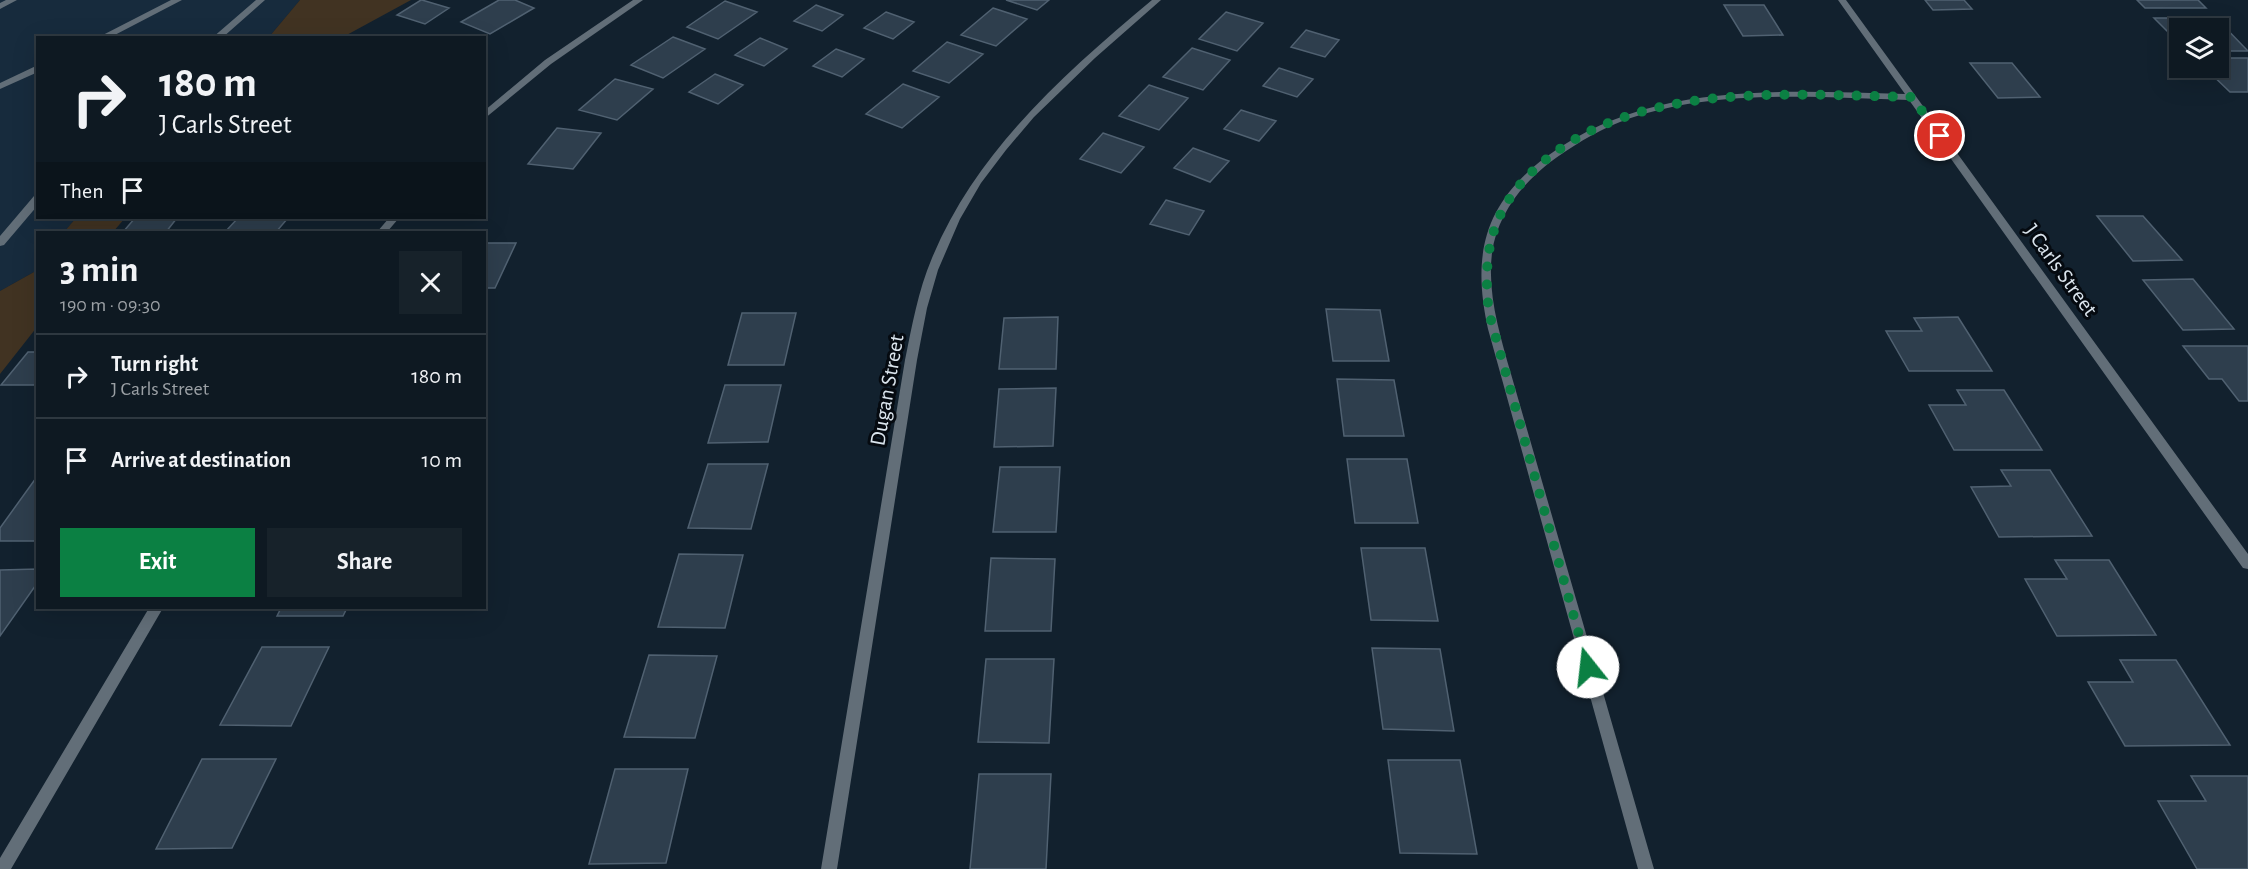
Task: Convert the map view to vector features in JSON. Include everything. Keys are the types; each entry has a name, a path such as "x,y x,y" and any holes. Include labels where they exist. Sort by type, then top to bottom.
{"street":[{"path":"0,6 13,0"},
{"path":"105,36 178,0"},
{"path":"218,36 261,0"},
{"path":"486,114 548,62 639,0"},
{"name":"Dugan Street","path":"829,869 912,360 922,304 937,258 960,208 987,166 1014,132 1040,104 1157,0"},
{"name":"J Carls Street","path":"1842,0 2248,564"},
{"path":"0,86 36,69"},
{"path":"1646,869 1489,313 1485,282 1487,252 1496,224 1508,201 1523,180 1544,161 1582,134 1625,116 1679,103 1748,97 1912,97"},
{"path":"0,243 36,200"},
{"path":"383,231 393,219"},
{"path":"2,869 155,609"}],"shaded area":[{"path":"0,0 300,0 270,36 36,36 36,219 75,219 65,231 36,231 36,269 0,291"},
{"path":"300,0 411,0 345,36 270,36"},
{"path":"75,219 124,219 114,231 65,231"},
{"path":"36,269 36,328 0,374 0,291"}],"building":[{"path":"421,0 449,8 425,24 397,15"},
{"path":"499,0 515,0 534,8 490,34 461,22"},
{"path":"1006,0 1049,0 1037,10"},
{"path":"1925,0 1964,0 1972,9 1933,10"},
{"path":"2137,0 2198,0 2206,8 2145,8"},
{"path":"725,1 757,12 718,39 687,27"},
{"path":"816,5 843,15 822,31 794,21"},
{"path":"1724,5 1764,5 1783,35 1743,36"},
{"path":"993,8 1027,19 996,46 961,35"},
{"path":"886,12 914,22 893,39 864,28"},
{"path":"1226,12 1263,23 1237,51 1199,39"},
{"path":"2154,18 2169,18 2169,33"},
{"path":"1306,30 1339,40 1325,57 1291,47"},
{"path":"2229,31 2248,51 2229,51"},
{"path":"673,37 705,49 663,78 631,65"},
{"path":"760,38 787,49 764,66 735,55"},
{"path":"947,42 983,54 949,83 913,71"},
{"path":"1192,48 1230,60 1203,90 1163,77"},
{"path":"836,49 864,59 842,77 813,66"},
{"path":"2229,58 2248,58 2248,92 2230,92 2215,78 2229,78"},
{"path":"1970,63 2012,63 2040,97 1998,98"},
{"path":"1279,68 1313,79 1297,97 1263,86"},
{"path":"715,74 743,85 718,104 689,92"},
{"path":"615,79 653,89 617,120 579,110"},
{"path":"903,84 939,97 902,128 866,114"},
{"path":"1149,85 1188,98 1159,130 1119,116"},
{"path":"1241,110 1276,121 1259,141 1224,129"},
{"path":"557,128 601,133 573,169 528,164"},
{"path":"1103,133 1144,147 1121,173 1080,159"},
{"path":"1193,148 1229,161 1210,182 1174,168"},
{"path":"1166,200 1204,211 1189,235 1150,224"},
{"path":"2097,216 2143,216 2182,260 2133,261"},
{"path":"134,219 176,219 167,231 124,231"},
{"path":"237,219 287,219 277,231 226,231"},
{"path":"486,243 516,243 495,288 486,288"},
{"path":"2193,279 2234,329 2183,330 2143,280"},
{"path":"1326,309 1380,310 1389,361 1333,361"},
{"path":"742,313 796,313 784,365 728,365"},
{"path":"1058,317 1056,369 999,369 1004,318"},
{"path":"1958,317 1992,371 1909,371 1886,331 1922,331 1914,318"},
{"path":"2183,346 2248,346 2248,401 2239,401 2222,379 2209,379"},
{"path":"28,352 36,352 36,385 1,385"},
{"path":"1337,379 1394,380 1404,436 1344,436"},
{"path":"725,385 781,385 768,442 708,443"},
{"path":"1056,388 1053,446 994,447 999,389"},
{"path":"1957,390 2004,390 2042,450 1954,450 1929,405 1966,405"},
{"path":"1347,459 1407,459 1418,523 1355,523"},
{"path":"708,464 768,464 751,529 688,528"},
{"path":"1000,467 1060,467 1056,532 993,532"},
{"path":"2001,470 2050,470 2092,536 1999,537 1971,487 2011,486"},
{"path":"36,478 36,541 0,541 0,528"},
{"path":"1361,548 1425,548 1438,621 1371,620"},
{"path":"679,554 743,555 725,628 658,627"},
{"path":"991,558 1055,559 1051,631 985,631"},
{"path":"2055,560 2109,560 2156,635 2057,636 2025,579 2067,579"},
{"path":"36,569 36,585 0,636 0,570"},
{"path":"280,609 346,609 343,616 277,616"},
{"path":"262,647 329,647 291,726 220,725"},
{"path":"1372,648 1440,649 1454,731 1383,729"},
{"path":"649,655 717,656 695,738 624,737"},
{"path":"986,659 1054,659 1049,743 978,742"},
{"path":"2120,660 2176,660 2230,745 2125,746 2088,682 2133,682"},
{"path":"202,759 276,759 232,848 156,849"},
{"path":"1388,760 1460,760 1477,854 1400,853"},
{"path":"615,769 688,769 666,863 589,864"},
{"path":"979,774 1051,774 1046,869 970,869"},
{"path":"2191,776 2248,776 2248,869 2197,869 2158,801 2206,801"}],"route":[{"path":"1588,667 1489,313 1485,282 1487,252 1496,224 1508,201 1523,180 1561,147 1582,134 1625,116 1679,103 1748,97 1912,97 1940,136"}]}
